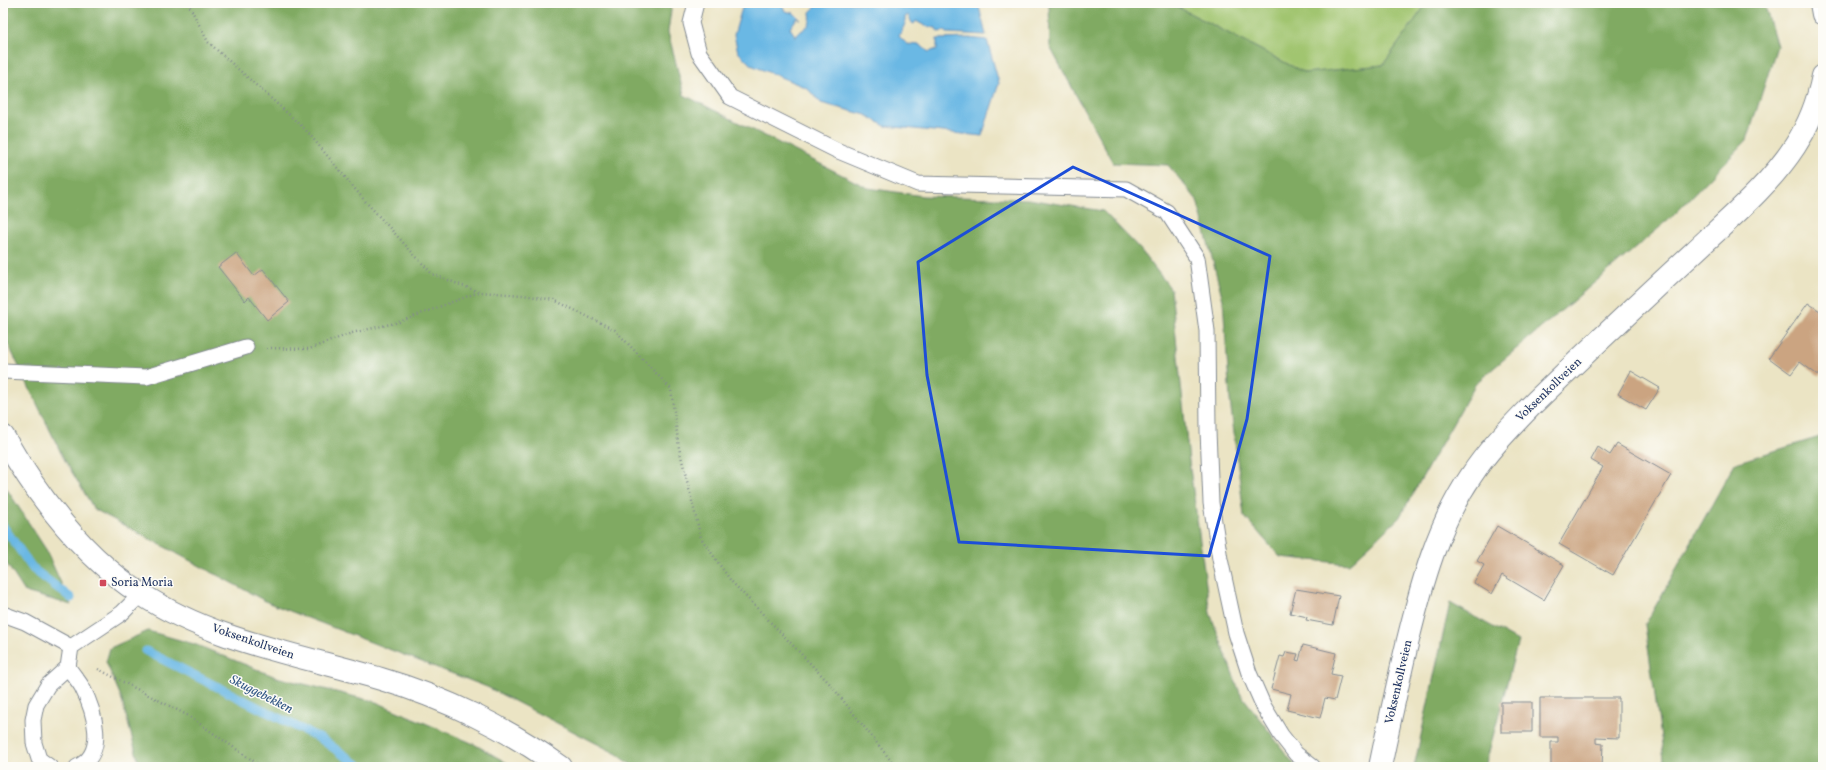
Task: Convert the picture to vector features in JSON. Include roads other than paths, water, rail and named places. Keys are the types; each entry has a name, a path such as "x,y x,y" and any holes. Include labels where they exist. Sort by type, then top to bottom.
{"street":[{"path":"1821,3 1823,14"},
{"name":"Voksenkollveien","path":"1380,767 1403,663 1422,588 1442,532 1456,500 1470,477 1502,436 1530,407 1718,230 1771,177 1786,159 1806,128 1814,110 1823,76"},
{"name":"Voksenkollveien","path":"3,436 38,492 79,541 119,579 141,594 165,608 190,619 267,649 413,689 487,723 524,743 561,767"}],"lane":[{"path":"696,3 691,23 699,53 730,97 836,150 918,184 1126,189 1167,212 1197,258 1207,331 1208,431 1211,503 1220,559 1236,633 1249,673 1264,707 1281,735 1296,754 1313,767"},
{"path":"3,371 146,377 246,347"},
{"path":"40,764 34,743 33,720 36,706 48,685 70,657 122,613 141,594"},
{"path":"3,614 25,622 70,657 92,714 96,739 93,753 84,764 77,767"}],"water":[{"path":"749,3 780,3 785,11 794,13 801,20 797,18 790,28 796,37 806,28 810,22 810,12 819,3 978,3 986,35 947,33 945,31 938,32 936,28 925,26 916,21 914,24 912,23 908,15 905,17 905,24 899,36 907,44 920,45 929,52 937,49 937,39 969,38 987,40 999,83 982,136 885,126 866,115 821,103 807,88 751,65 738,52 734,35 742,8"}],"waterway":[{"name":"Skuggebekken","path":"3,526 33,569 71,598"},
{"name":"Skuggebekken","path":"146,651 321,739 361,767"}],"place":[{"name":"Soria Moria","path":"103,583"}]}
